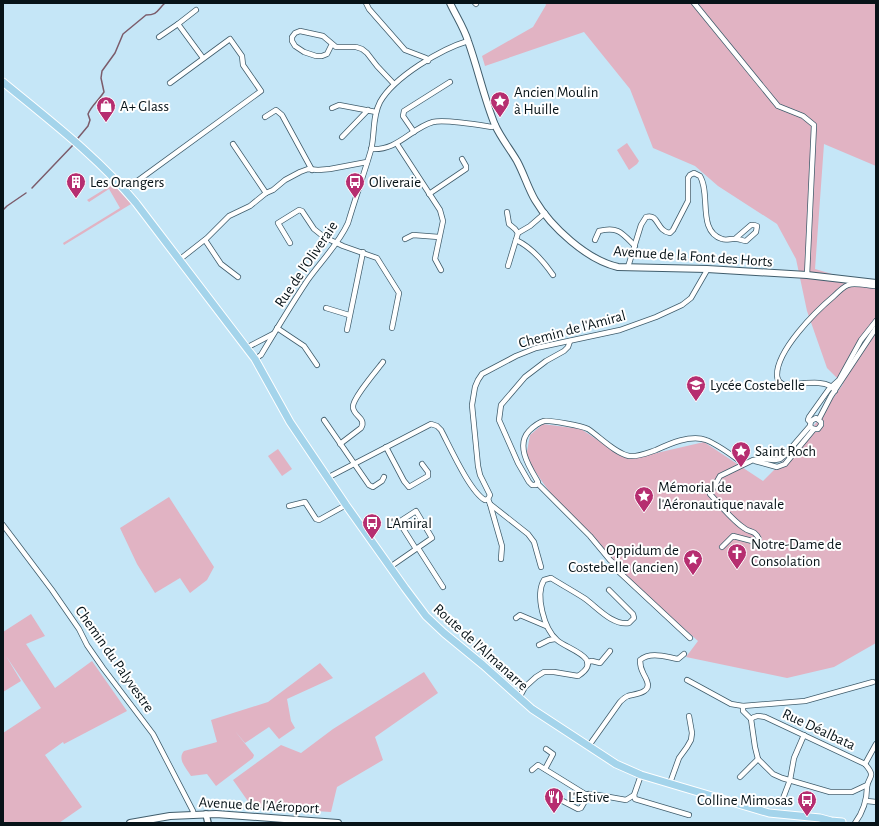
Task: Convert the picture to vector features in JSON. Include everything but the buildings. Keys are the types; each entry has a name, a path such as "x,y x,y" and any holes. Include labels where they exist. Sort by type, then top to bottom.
{"main road":[{"name":"Avenue de la Font des Horts","path":"450,3 468,41 496,126 525,176 534,198 544,213 567,236 590,255 608,265 628,268 706,269 807,275 875,283"},
{"name":"Route de l'Almanarre","path":"3,82 99,163 125,190 255,359 290,422 327,478 416,604 430,621 483,665 532,710 616,764 641,775 769,813 813,817 841,823"},
{"name":"Avenue de l'Aéroport","path":"130,823 193,814 251,816 338,823"},
{"name":"Route de l'Almanarre","path":"813,817 824,823"}],"street":[{"path":"366,3 369,9 405,50 428,60"},
{"path":"694,3 778,106 803,116 814,125 807,275"},
{"path":"159,38 196,10"},
{"path":"178,24 203,58"},
{"path":"332,44 327,54 316,56 304,52 295,46 292,41 292,37 295,33 300,31 323,36 336,46 356,47 362,49 394,84"},
{"path":"125,190 261,91 243,65 242,56 230,39 170,83"},
{"name":"Rue de l'Oliveraie","path":"255,359 260,355 308,281 338,243 348,223 371,149 376,112 380,103 394,84 428,60 451,46 468,41"},
{"path":"414,132 403,116 404,111 450,82"},
{"path":"332,108 339,105 376,112"},
{"path":"265,117 276,110 282,115 300,150 308,160 312,170"},
{"path":"342,137 368,110"},
{"path":"371,149 397,144 414,132 435,121 492,127 496,126"},
{"path":"233,144 266,193"},
{"path":"397,144 440,210 443,221 435,260 441,270"},
{"path":"429,194 466,169 462,159"},
{"path":"179,260 204,240 229,216 250,206 285,180 300,172 308,169 330,169 367,162"},
{"path":"628,268 643,222 648,216 654,218 662,230 668,233 672,231 688,201 688,178 694,173 700,176 702,180 707,224 711,232 724,240 736,238 746,241 756,232 756,226 750,225 736,238"},
{"path":"290,243 278,223 299,210 302,211 318,233 324,237 377,258 400,293 392,328"},
{"path":"507,212 509,224 516,229 518,233"},
{"path":"508,266 518,233 530,226 544,213"},
{"path":"595,240 599,231 609,228 621,232 635,246"},
{"path":"405,239 413,235 439,237"},
{"path":"204,240 221,264 238,277"},
{"path":"516,240 524,244 545,263 553,275"},
{"path":"347,330 363,252"},
{"name":"Chemin de l'Amiral","path":"501,559 502,546 488,499 490,495 480,475 478,466 472,405 475,387 482,374 516,356 536,348 620,330 656,317 682,305 691,298 706,269"},
{"path":"833,389 813,382 784,385 778,380 777,376 783,354 821,307 844,287 851,284 875,283"},
{"path":"326,308 349,316"},
{"path":"876,321 861,340 833,389 819,419 821,422 820,427 818,429 812,426 808,420 809,417 833,389 876,328"},
{"path":"277,328 304,346 317,365"},
{"name":"Rue de l'Oliveraie","path":"246,348 273,334"},
{"path":"537,483 536,485 532,485 528,482 518,463 499,420 501,405 525,377 546,360 564,351 568,347 570,341"},
{"path":"340,444 363,425 363,420 353,410 353,405 357,397 383,362"},
{"path":"722,547 734,536 756,542 759,539 753,531 745,529 710,494 720,476 753,460 780,459 812,426 814,419 819,419"},
{"path":"324,420 369,485 373,487 382,482 384,477"},
{"path":"690,638 617,570 618,567 610,560 590,536 537,483 538,482 525,459 523,444 527,433 536,424 545,421 587,428 606,443 629,456 641,455 678,441 697,439 706,440 743,464"},
{"path":"327,478 353,463 431,424 437,426 441,430 468,481 481,498 485,500 488,499"},
{"path":"386,447 409,487 428,476 428,472 422,464"},
{"path":"288,506 305,502 316,519 319,520 346,505"},
{"path":"490,504 531,538 534,542 541,567"},
{"path":"390,567 417,548 432,538 416,511 399,522 417,548 442,587"},
{"name":"Chemin du Palyvestre","path":"3,525 52,590 79,629 87,645 103,668 153,734 193,811 193,814"},
{"path":"587,662 580,654 555,639 546,626 541,602 541,588 544,580 551,578 584,598 611,618 621,623 629,623 634,618 633,614 609,590"},
{"path":"516,618 520,615 546,626"},
{"path":"539,645 555,639"},
{"path":"587,662 592,661 600,663 610,651"},
{"path":"588,747 620,702 627,696 641,693 647,687 648,683 640,669 640,660 644,656 650,654 678,659 684,654"},
{"path":"516,696 518,689 525,687 544,672 578,676 585,670 587,662"},
{"path":"687,680 731,704 743,706 806,701 873,682"},
{"path":"743,706 743,711 751,719 754,747 758,759 773,774 830,792 852,792 867,785"},
{"path":"670,783 679,758 691,740 692,733 689,716"},
{"name":"Rue Déalbata","path":"751,719 758,716 765,717 865,764 871,773 871,779 867,785 866,801 856,821 851,823"},
{"path":"782,801 790,780 794,758 804,736"},
{"path":"865,764 876,744"},
{"path":"545,769 553,754 546,749"},
{"path":"740,777 758,759"},
{"path":"532,770 538,765 585,794 626,800 634,795 641,775"},
{"path":"551,794 578,809 581,808 589,794"},
{"path":"634,795 635,799 689,815"},
{"path":"866,801 876,802"},
{"path":"206,814 208,823"}],"shaded area":[{"path":"545,3 876,3 876,166 824,144 815,269 876,287 876,643 834,667 787,678 686,657 698,641 628,577 583,533 543,484 526,457 530,435 543,424 581,429 616,452 635,458 704,442 763,481 786,458 815,424 843,384 827,368 807,311 796,259 777,224 718,186 695,166 653,148 630,89 584,32 485,66 482,56 533,27 546,5"},
{"path":"627,143 639,161 629,170 617,150"},
{"path":"113,184 131,204 64,245 63,243 120,208 109,189 89,202 87,200"},
{"path":"278,449 292,469 282,476 268,456"},
{"path":"169,497 214,567 207,580 190,593 180,578 155,593 137,564 120,528"},
{"path":"31,614 45,636 26,644 55,688 92,661 127,711 64,744 63,742 45,755 82,807 59,823 3,823 3,733 41,708 6,656 21,681 3,692 3,632"},
{"path":"320,663 333,678 287,699 291,721 295,728 279,739 269,727 245,743 235,731 254,755 253,758 216,786 207,774 191,776 183,764 181,757 182,754 184,751 217,742 211,720 268,702"},
{"path":"424,672 438,693 375,737 383,760 337,787 331,812 252,807 233,780 281,745 301,753 333,729"}],"waterway":[{"path":"78,138 88,126 90,120 88,114 89,111 104,92 101,78 102,71 115,53 123,34 146,15 157,12 165,3"},
{"path":"32,188 73,145"},
{"path":"3,210 26,193"}],"place":[{"name":"Ancien Moulin à Huille","path":"500,118"},
{"name":"A+ Glass","path":"106,123"},
{"name":"Les Orangers","path":"76,199"},
{"name":"Oliveraie","path":"355,199"},
{"name":"Lycée Costebelle","path":"696,402"},
{"name":"Saint Roch","path":"741,468"},
{"name":"Mémorial de l'Aéronautique navale","path":"644,513"},
{"name":"L'Amiral","path":"372,540"},
{"name":"Notre-Dame de Consolation","path":"737,570"},
{"name":"Oppidum de Costebelle (ancien)","path":"693,576"},
{"name":"L'Estive","path":"554,814"},
{"name":"Colline Mimosas","path":"807,817"}]}
